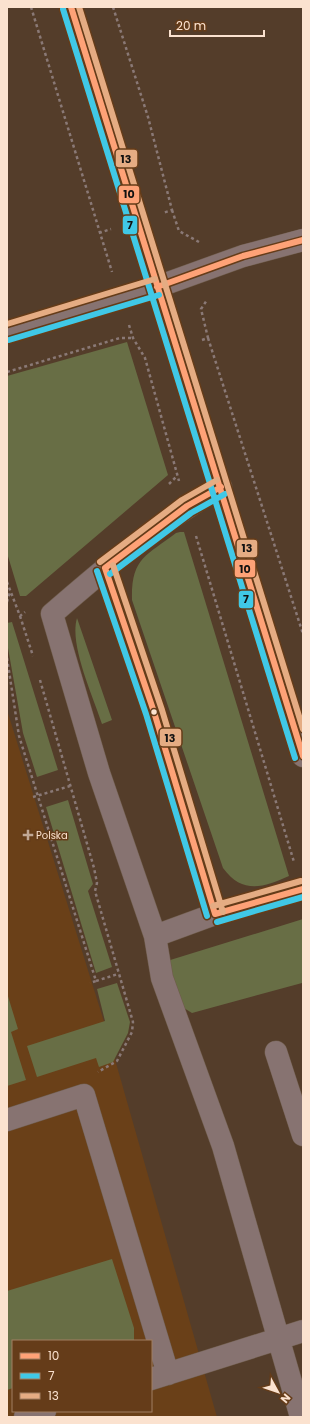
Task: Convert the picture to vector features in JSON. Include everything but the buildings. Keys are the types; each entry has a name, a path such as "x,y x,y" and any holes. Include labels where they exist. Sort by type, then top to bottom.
{"street":[{"path":"71,7 157,287 221,487 303,756"},
{"path":"7,332 157,287 243,256 303,240"},
{"path":"221,487 187,506 105,568 52,614 99,773 155,936 162,978 223,1146 301,1417"},
{"path":"105,568 154,712 215,914"},
{"path":"155,936 215,914 303,889"},
{"path":"276,1052 303,1135"},
{"path":"7,1120 84,1095 150,1340"},
{"path":"152,1346 160,1376 279,1339 303,1330"},
{"path":"25,1417 42,1412"}],"path":[{"path":"31,7 99,233 121,297 133,338 145,358 187,506 295,864"},
{"path":"7,372 120,338 133,338"},
{"path":"208,338 303,634"},
{"path":"7,602 10,591"},
{"path":"20,616 35,660"},
{"path":"7,658 19,736 96,981"},
{"path":"39,674 94,868 97,883 95,891 133,1022 132,1032 117,1061 96,1073"},
{"path":"33,797 70,786"},
{"path":"90,983 118,974"}],"shaded area":[{"path":"7,710 106,1028 217,1417 7,1417"}],"green space":[{"path":"127,342 168,475 26,596 20,596 7,553 7,376"},
{"path":"184,532 289,876 262,886 245,885 238,882 223,868 132,600 134,575 142,559 156,547 176,533"},
{"path":"77,618 112,720 102,724 79,656 75,629"},
{"path":"12,622 58,770 37,777 23,733 8,648 7,623"},
{"path":"68,800 93,884 88,891 112,967 96,973 46,807"},
{"path":"303,919 303,985 302,983 192,1013 179,1005 167,961"},
{"path":"117,983 130,1022 128,1033 113,1062 99,1067 96,1058 37,1077 27,1046 105,1021 97,989"},
{"path":"7,993 18,1029 11,1032 26,1080 7,1086"},
{"path":"112,1259 134,1328 134,1340 12,1340 12,1388 7,1390 7,1291"}],"transit line":[{"name":"10","path":"71,7 303,756"},
{"name":"13","path":"79,7 303,729"},
{"name":"7","path":"63,9 295,758"},
{"name":"10","path":"157,287 243,256 303,240"},
{"name":"13","path":"7,324 155,279"},
{"name":"7","path":"9,340 159,295"},
{"name":"13","path":"100,562 182,500 217,480"},
{"name":"10","path":"105,568 187,506 221,487"},
{"name":"7","path":"110,574 191,513 225,494"},
{"name":"13","path":"113,565 162,710 223,912"},
{"name":"10","path":"105,568 154,712 215,914"},
{"name":"7","path":"97,571 146,714 207,916"},
{"name":"13","path":"213,906 301,881"},
{"name":"10","path":"215,914 303,889"},
{"name":"7","path":"217,922 303,897"}],"place":[{"name":"Polska","path":"28,835"}]}
